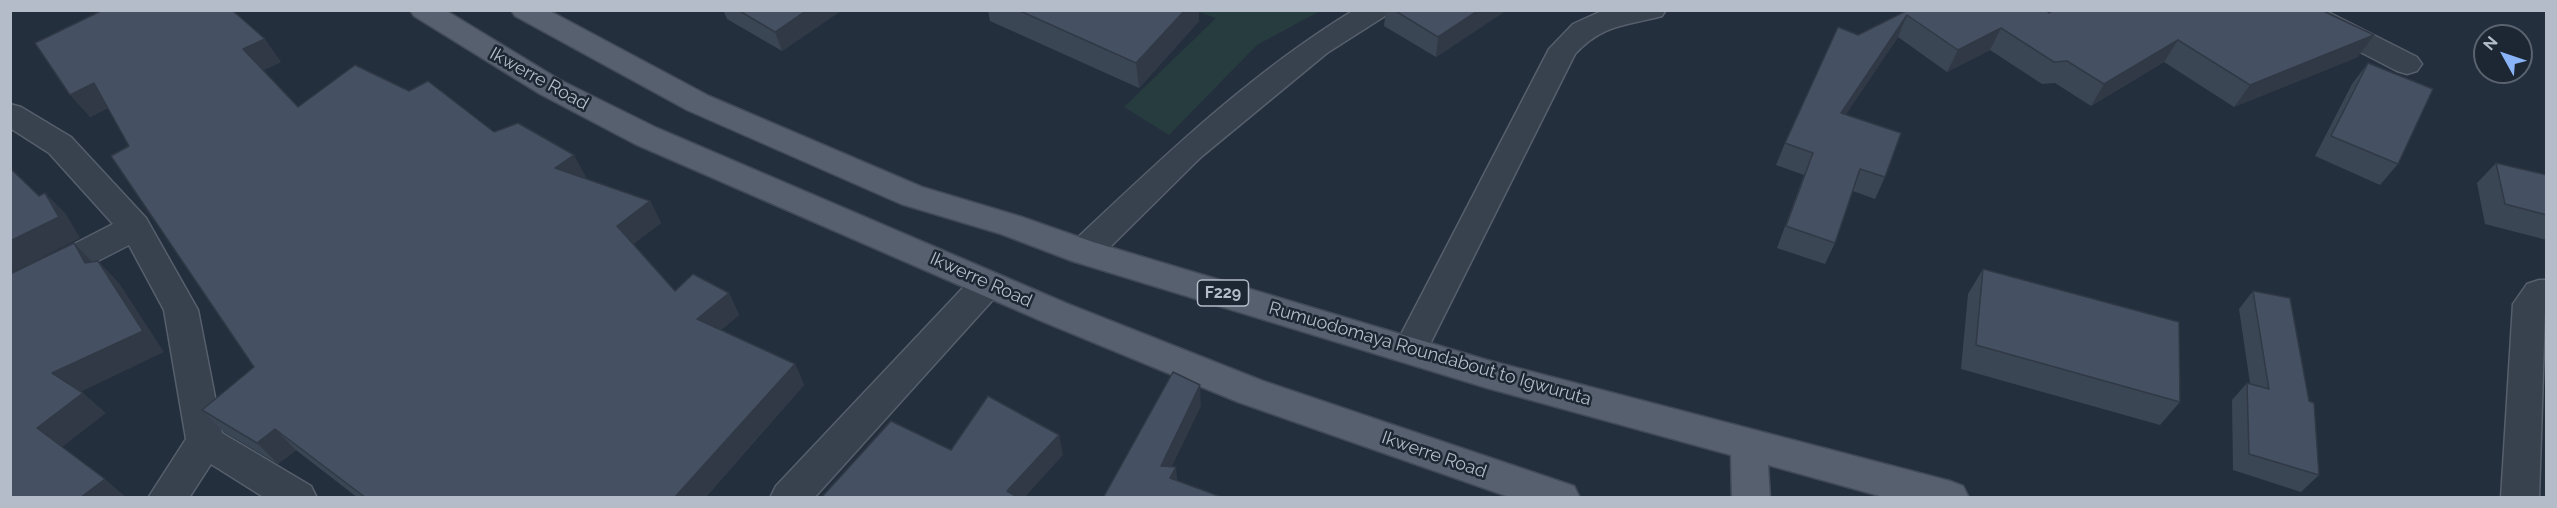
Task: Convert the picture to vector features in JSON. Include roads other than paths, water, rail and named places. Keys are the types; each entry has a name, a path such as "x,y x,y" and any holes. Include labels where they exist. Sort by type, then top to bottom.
{"main road":[{"name":"Ikwerre Road","path":"424,10 550,87 646,136 987,284 1251,392 1543,495"},
{"name":"Rumuodomaya Roundabout to Igwuruta","path":"525,10 698,103 912,196 1011,225 1084,252 1410,351 1950,498"},
{"path":"1749,444 1751,498"}],"street":[{"path":"1084,252 1190,148 1317,46 1375,10"},
{"path":"1410,351 1563,49 1579,31 1606,18 1652,10"},
{"path":"2301,10 2407,64"},
{"path":"10,114 60,145 135,227 182,310 205,442 167,498"},
{"path":"10,293 135,227"},
{"path":"789,498 987,284"},
{"path":"2528,495 2530,304 2539,293 2547,293"},
{"path":"205,442 298,498"}]}
